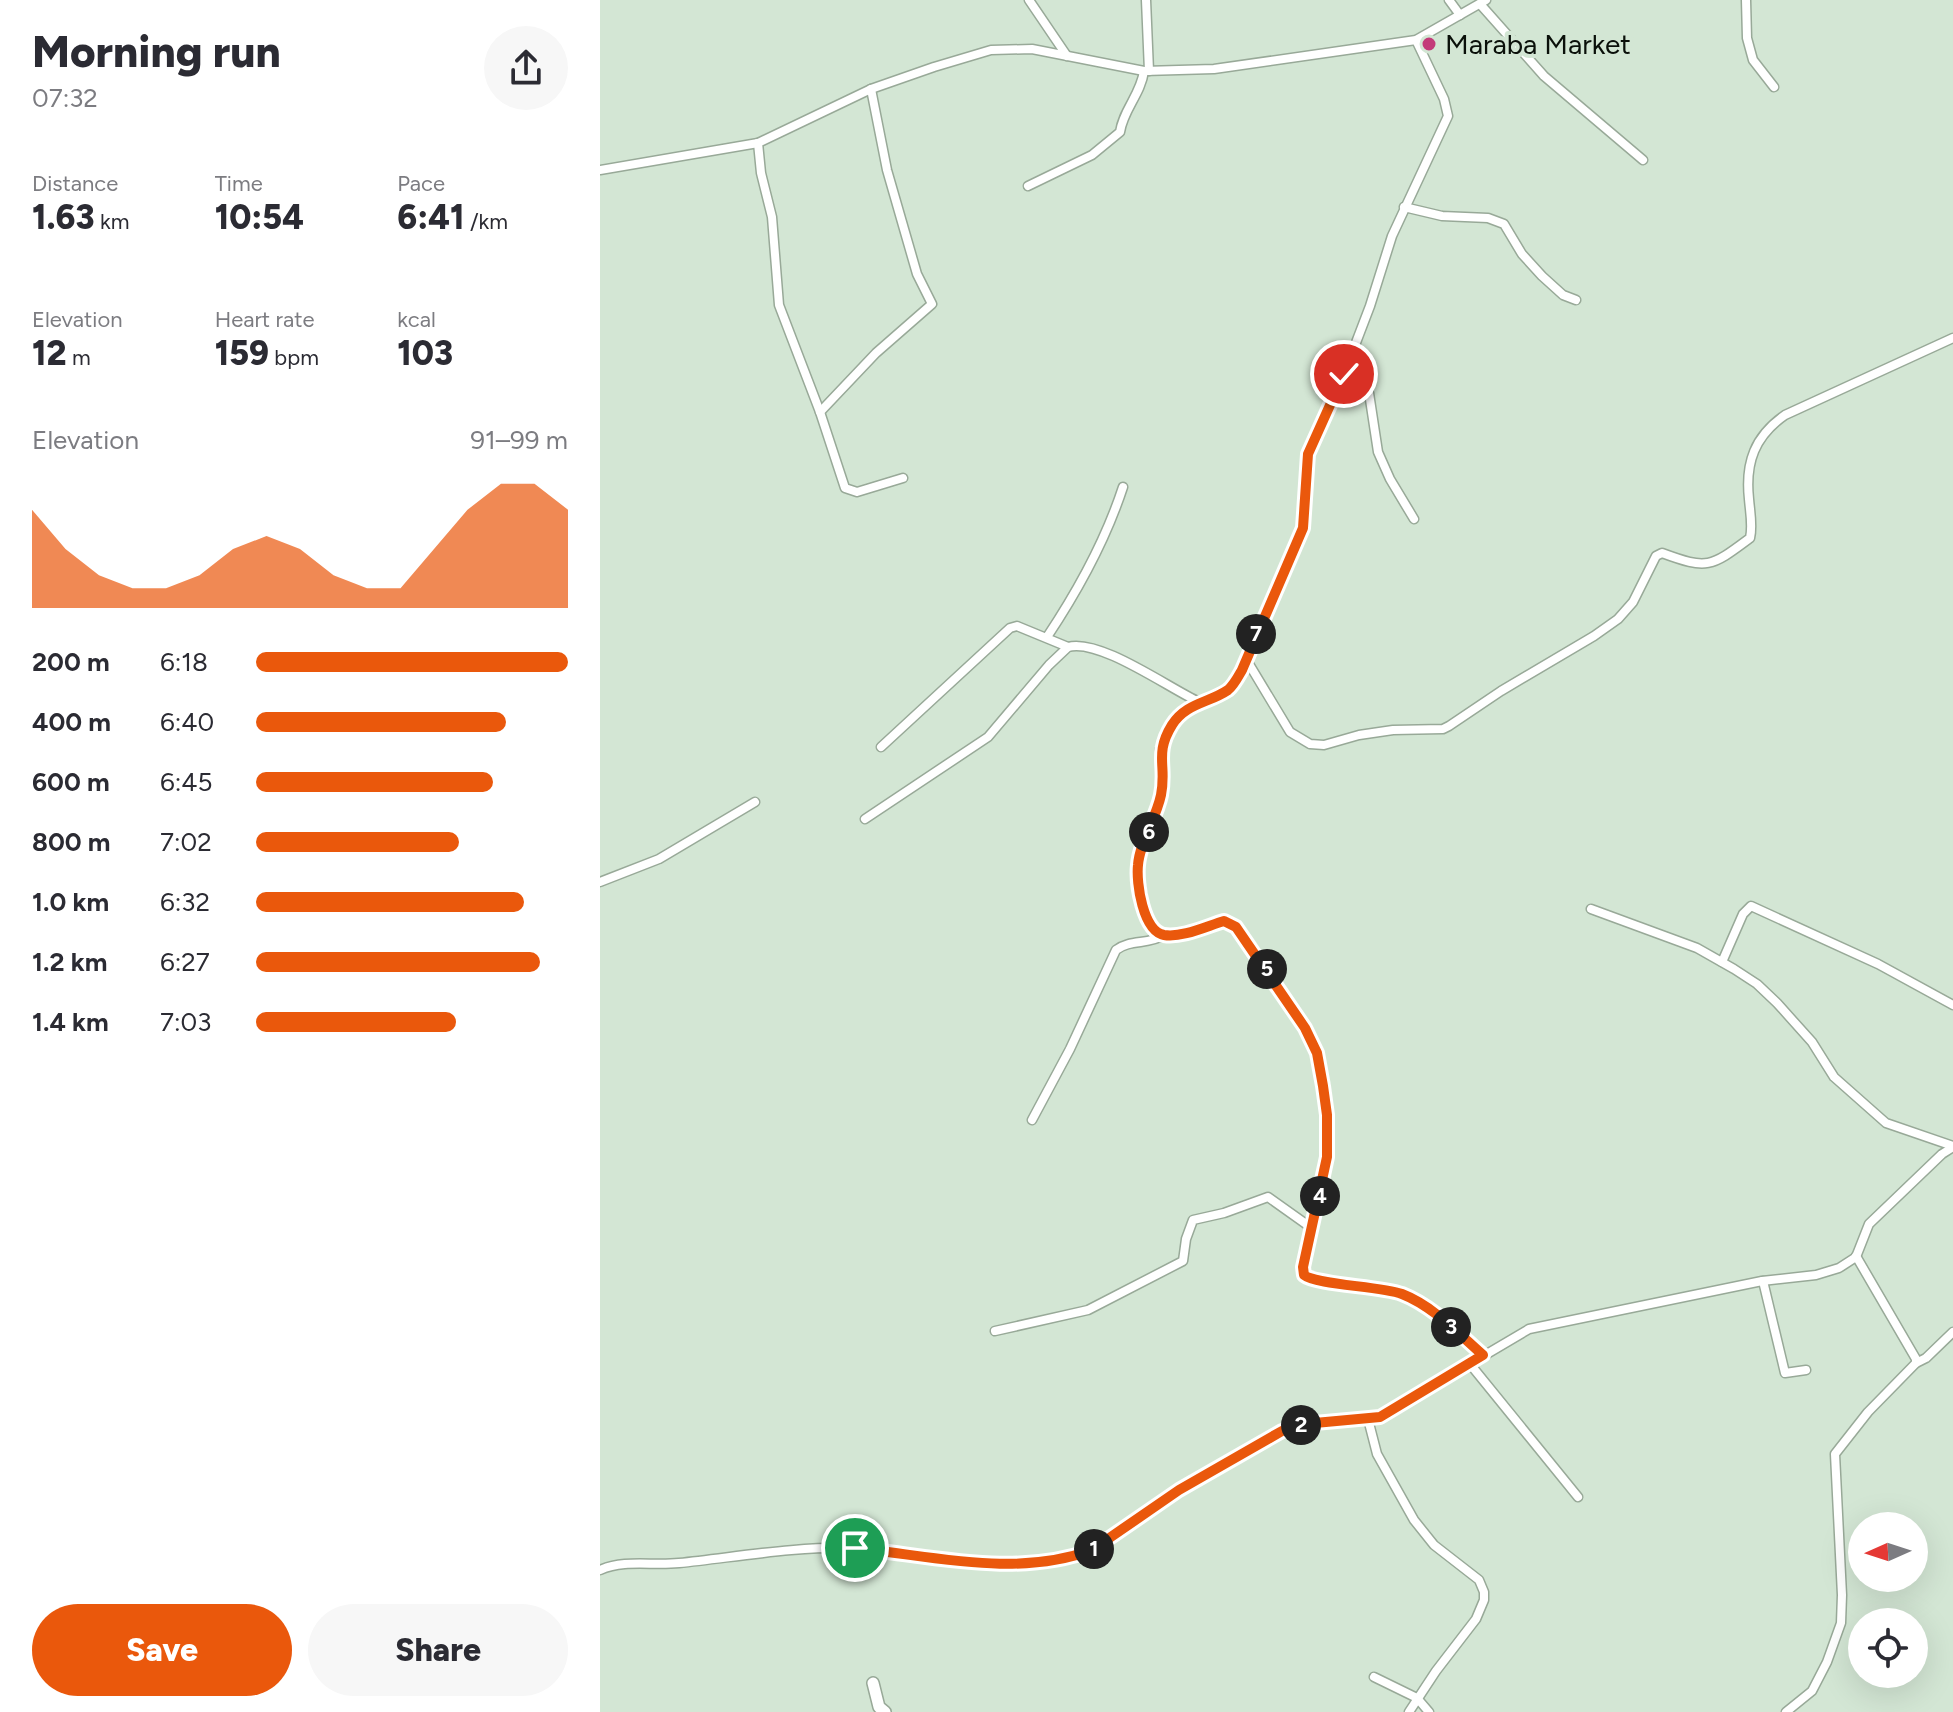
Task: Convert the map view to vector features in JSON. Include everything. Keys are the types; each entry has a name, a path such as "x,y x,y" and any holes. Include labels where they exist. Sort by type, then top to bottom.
{"street":[{"path":"1029,0 1068,57"},
{"path":"1028,186 1092,155 1120,132 1122,121 1147,71 1146,0"},
{"path":"1449,0 1460,15"},
{"path":"1746,0 1747,38 1753,60 1774,87"},
{"path":"600,170 758,143 871,89 991,50 1032,49 1147,71 1241,66 1416,40 1483,2 1544,76 1643,160"},
{"path":"1416,40 1444,99 1448,116 1445,128 1404,207 1370,306 1308,454 1303,528 1246,659 1229,689 1199,702 1180,716 1171,726 1160,749 1161,794 1138,867 1145,916 1157,932 1174,935 1224,921 1231,923 1268,971 1305,1028 1317,1053 1327,1115 1327,1157 1303,1267 1307,1278 1401,1294 1421,1304 1483,1355"},
{"path":"820,412 876,353 932,304 917,274 887,170 871,89"},
{"path":"758,143 761,173 772,217 779,305 845,488 857,492 903,478"},
{"path":"1404,207 1442,216 1488,218 1504,224 1522,254 1542,276 1563,295 1576,300"},
{"path":"1246,659 1290,732 1310,744 1324,745 1393,730 1432,730 1449,726 1618,619 1633,602 1656,556 1662,553 1695,565 1710,564 1750,538 1749,472 1758,442 1767,428 1785,415 1953,338"},
{"path":"1334,394 1369,393 1378,452 1414,519"},
{"path":"1047,637 1070,603 1123,487"},
{"path":"881,747 1010,628 1017,626 1068,647 1090,646 1114,655 1170,689 1199,702"},
{"path":"865,819 988,737 1068,647"},
{"path":"600,882 659,859 755,802"},
{"path":"1722,962 1743,914 1751,906 1878,964 1953,1005"},
{"path":"1591,909 1697,948 1757,984 1812,1042 1834,1077 1886,1123 1953,1146"},
{"path":"1032,1120 1065,1061 1116,950 1124,944 1156,941 1164,935"},
{"path":"600,1570 638,1563 673,1564 796,1550 855,1548 978,1563 1051,1562 1092,1550 1179,1490 1282,1431 1304,1424 1380,1417 1529,1329 1763,1281 1816,1275 1839,1268 1856,1256 1869,1224 1953,1146"},
{"path":"995,1331 1088,1310 1183,1261 1193,1220 1268,1197 1313,1229"},
{"path":"1856,1256 1916,1363"},
{"path":"1763,1281 1785,1373 1806,1370"},
{"path":"1786,1712 1812,1691 1827,1662 1841,1623 1835,1454 1868,1412 1916,1363 1926,1358 1953,1332"},
{"path":"1470,1364 1578,1497"},
{"path":"1368,1419 1377,1454 1414,1520 1434,1545 1479,1580 1484,1592 1476,1619 1409,1712"},
{"path":"1374,1677 1417,1698 1429,1712"},
{"path":"873,1683 879,1707 885,1712"}],"place":[{"name":"Maraba Market","path":"1429,44"}],"route":[{"path":"855,1548 978,1563 1051,1562 1076,1556 1092,1550 1179,1490 1282,1431 1304,1424 1380,1417 1483,1355 1421,1304 1401,1294 1348,1283 1313,1281 1304,1275 1306,1250 1327,1157 1327,1115 1317,1053 1305,1028 1236,927 1224,921 1164,935 1157,932 1145,916 1141,897 1138,867 1163,780 1160,749 1171,726 1180,716 1199,702 1229,689 1242,670 1303,528 1308,454 1344,374"}]}
